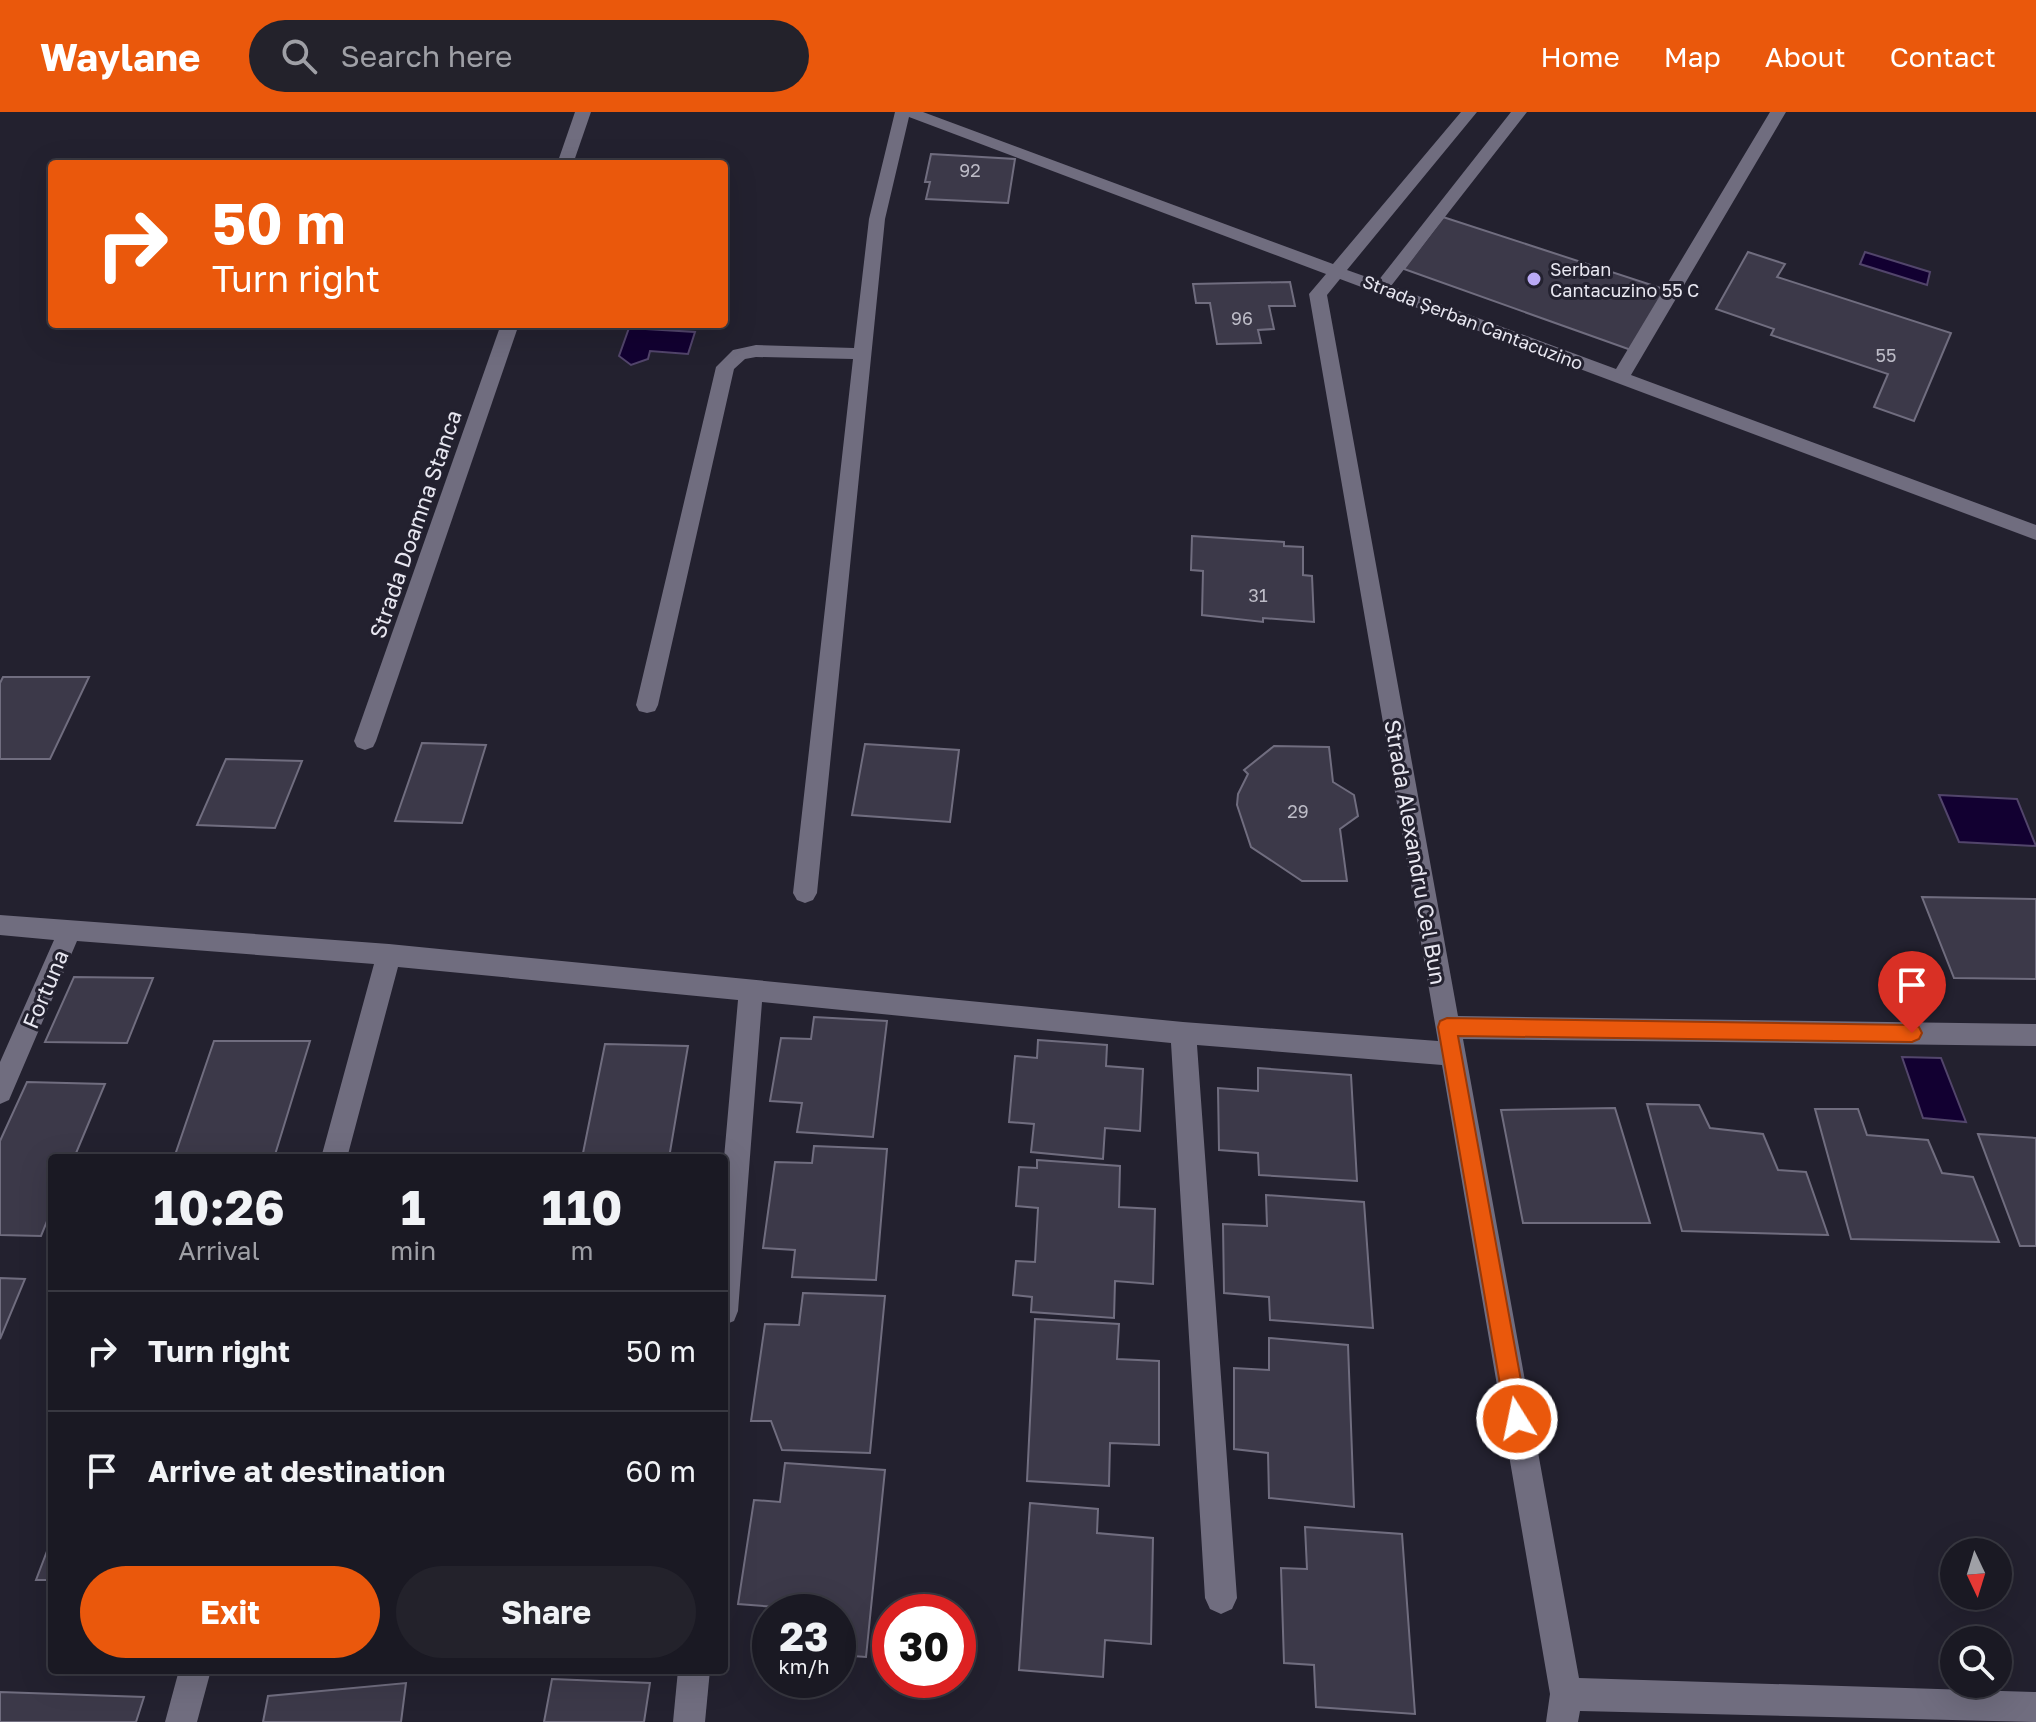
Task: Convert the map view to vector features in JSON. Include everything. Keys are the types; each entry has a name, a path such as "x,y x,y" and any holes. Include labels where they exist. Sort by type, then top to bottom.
{"street":[{"path":"566,160 583,112"},
{"path":"805,893 877,219 903,112"},
{"name":"Strada Șerban Cantacuzino","path":"909,112 2036,533"},
{"name":"Strada Alexandru Cel Bun","path":"1469,112 1318,294 1564,1708"},
{"path":"1381,288 1519,112"},
{"path":"1620,378 1778,112"},
{"name":"Strada Doamna Stanca","path":"365,741 509,328"},
{"path":"647,705 725,367 739,354 756,351 863,354"},
{"path":"0,925 389,955 1183,1033 1451,1054"},
{"name":"Fortuna","path":"0,1092 70,930"},
{"path":"335,1154 389,955"},
{"path":"728,1263 751,990"},
{"path":"1447,1027 2036,1035"},
{"path":"1183,1033 1221,1598"},
{"path":"181,1722 194,1674"},
{"path":"689,1722 694,1674"},
{"path":"1564,1708 2036,1708"}],"shaded area":[{"path":"1865,252 1930,272 1927,285 1860,264"},
{"path":"629,328 695,332 688,354 650,351 648,359 631,365 619,356"},
{"path":"1939,795 2017,799 2036,846 1959,842"},
{"path":"1902,1057 1941,1058 1966,1122 1923,1118"}],"building":[{"path":"931,154 1015,159 1008,203 926,199 930,182 925,182"},
{"name":"Serban Cantacuzino 55 C","path":"1443,217 1667,290 1631,350 1404,269"},
{"path":"1748,252 1785,264 1777,277 1951,333 1914,421 1874,407 1888,374 1771,335 1774,329 1716,309"},
{"path":"1290,282 1295,306 1269,306 1274,329 1258,330 1261,343 1217,344 1210,303 1196,303 1193,284"},
{"path":"1192,536 1284,542 1284,546 1303,547 1303,575 1312,576 1314,622 1263,618 1263,622 1202,615 1203,571 1191,570"},
{"path":"3,677 89,677 50,759 0,759 0,683"},
{"path":"422,743 486,745 462,823 395,821"},
{"path":"865,744 959,750 950,822 852,815"},
{"path":"1274,746 1329,747 1333,782 1354,795 1358,816 1340,829 1347,881 1302,881 1251,847 1237,805 1238,794 1248,774 1244,770"},
{"path":"226,759 302,761 275,828 197,825"},
{"path":"1922,897 2036,899 2036,979 1954,978"},
{"path":"74,977 153,978 127,1043 45,1042"},
{"path":"814,1017 887,1021 873,1137 797,1132 802,1103 770,1101 781,1038 811,1039"},
{"path":"1038,1040 1107,1045 1106,1066 1143,1069 1140,1131 1105,1128 1103,1159 1031,1152 1034,1124 1009,1122 1015,1056 1037,1058"},
{"path":"214,1041 310,1041 275,1154 175,1154"},
{"path":"605,1044 688,1046 670,1154 583,1154"},
{"path":"1258,1068 1351,1075 1357,1181 1259,1175 1258,1153 1219,1150 1218,1088 1258,1091"},
{"path":"27,1082 105,1084 76,1154 48,1154 48,1219 41,1236 0,1235 0,1141"},
{"path":"1647,1104 1699,1105 1710,1128 1763,1134 1778,1170 1806,1172 1828,1235 1682,1231"},
{"path":"1615,1108 1650,1223 1523,1223 1501,1110"},
{"path":"1815,1109 1858,1109 1867,1135 1928,1140 1942,1173 1973,1177 1999,1242 1851,1239"},
{"path":"1978,1134 2036,1138 2036,1246 2020,1246"},
{"path":"814,1146 887,1149 876,1280 792,1277 795,1250 763,1248 775,1162 812,1163"},
{"path":"1037,1160 1120,1166 1119,1207 1155,1209 1153,1284 1115,1281 1114,1318 1031,1312 1032,1297 1013,1295 1016,1261 1035,1262 1038,1208 1016,1206 1019,1167 1037,1168"},
{"path":"1266,1195 1364,1202 1373,1328 1270,1320 1269,1297 1224,1293 1223,1224 1267,1226"},
{"path":"0,1278 25,1279 0,1339"},
{"path":"803,1293 885,1296 870,1453 782,1450 771,1421 751,1421 765,1324 799,1325"},
{"path":"1035,1319 1119,1324 1117,1359 1159,1361 1159,1445 1110,1443 1109,1486 1027,1481"},
{"path":"1269,1338 1348,1345 1354,1507 1269,1498 1268,1453 1234,1449 1234,1368 1269,1370"},
{"path":"785,1463 885,1470 866,1657 856,1656 856,1594 752,1594 752,1605 738,1604 754,1500 780,1502"},
{"path":"1030,1503 1098,1509 1097,1533 1153,1538 1151,1644 1105,1640 1103,1677 1019,1670"},
{"path":"1305,1527 1402,1534 1415,1714 1316,1707 1314,1665 1284,1663 1281,1568 1307,1569"},
{"path":"48,1548 48,1580 36,1580"},
{"path":"552,1679 650,1683 644,1722 544,1722"},
{"path":"406,1683 401,1722 263,1722 268,1696"},
{"path":"0,1692 144,1697 136,1722 0,1722"}],"place":[{"name":"Serban Cantacuzino 55 C","path":"1534,279"}],"route":[{"path":"1517,1419 1447,1027 1912,1033"}]}
